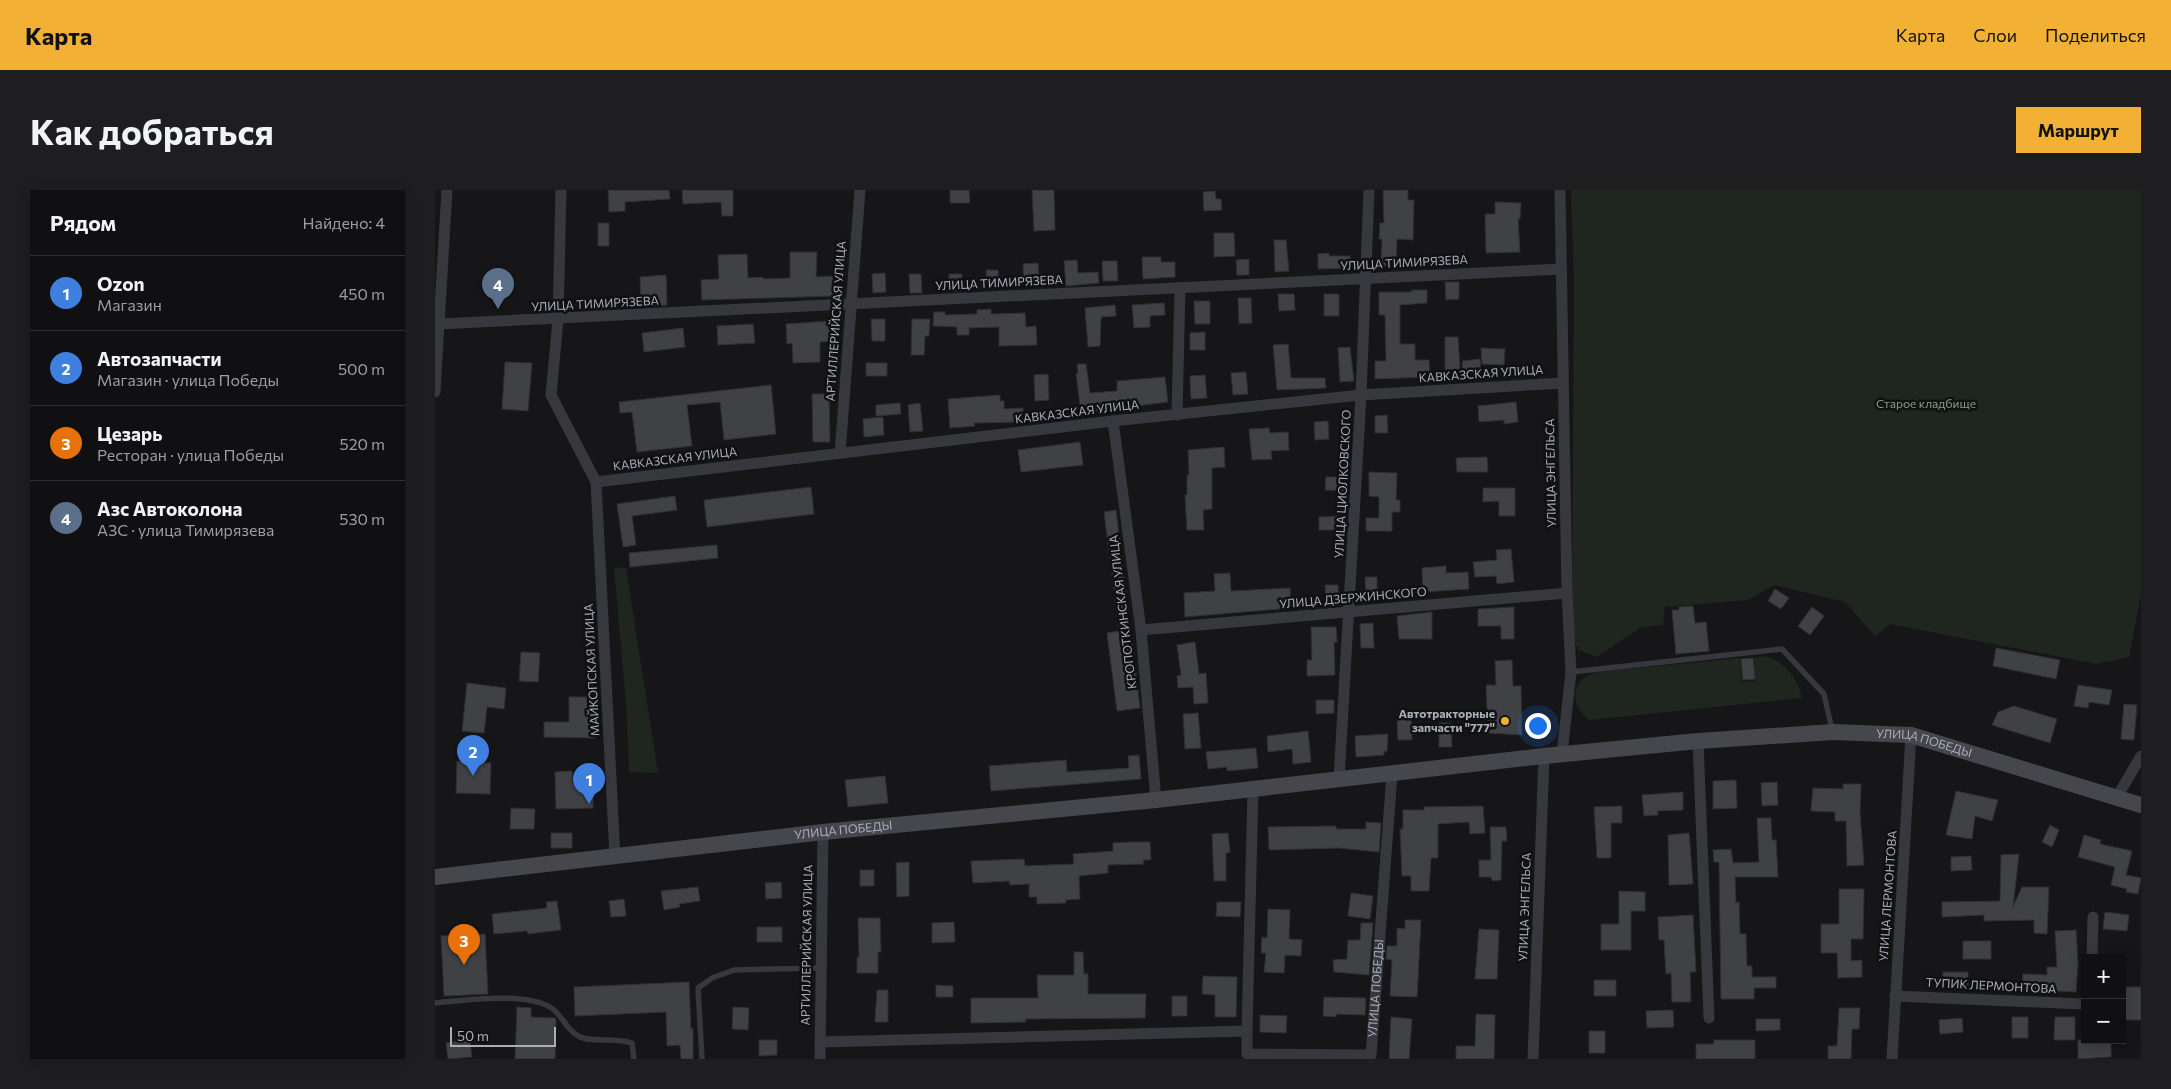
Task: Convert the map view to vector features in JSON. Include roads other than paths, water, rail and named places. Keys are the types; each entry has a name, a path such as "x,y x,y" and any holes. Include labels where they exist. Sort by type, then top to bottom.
{"street":[{"path":"435,392 447,190"},
{"path":"561,190 558,320 551,395 596,482"},
{"name":"АРТИЛЛЕРИЙСКАЯ УЛИЦА","path":"840,453 860,190"},
{"name":"УЛИЦА ЦИОЛКОВСКОГО","path":"1339,779 1361,395 1369,190"},
{"name":"УЛИЦА ЭНГЕЛЬСА","path":"1560,190 1562,383 1567,592 1571,672 1562,754"},
{"name":"УЛИЦА ТИМИРЯЗЕВА","path":"438,324 558,320 1561,269"},
{"path":"1177,415 1180,288"},
{"name":"КАВКАЗСКАЯ УЛИЦА","path":"596,482 1113,421 1361,395 1562,383"},
{"name":"КРОПОТКИНСКАЯ УЛИЦА","path":"1113,421 1141,630 1157,800"},
{"name":"МАЙКОПСКАЯ УЛИЦА","path":"596,482 615,857"},
{"name":"УЛИЦА ДЗЕРЖИНСКОГО","path":"1141,630 1567,592"},
{"name":"УЛИЦА ПОБЕДЫ","path":"435,877 823,832 1157,800 1562,754 1833,732 1911,735 2141,805"},
{"name":"УЛИЦА ЛЕРМОНТОВА","path":"1891,1059 1911,735"},
{"path":"1698,742 1709,1018"},
{"name":"УЛИЦА ЭНГЕЛЬСА","path":"1533,1059 1543,756"},
{"path":"2117,797 2141,756"},
{"name":"УЛИЦА ПОБЕДЫ","path":"1253,789 1247,1054 1371,1055 1392,774"},
{"name":"АРТИЛЛЕРИЙСКАЯ УЛИЦА","path":"820,1059 823,832"},
{"path":"2091,954 2093,917"},
{"name":"ТУПИК ЛЕРМОНТОВА","path":"1895,996 2081,1004"},
{"path":"820,1042 1247,1031"}],"lane":[{"path":"1571,672 1782,649 1824,694 1833,732"},
{"path":"702,1059 697,988 712,978 734,970 821,968"},
{"path":"435,1003 491,998 527,1000 549,1006 562,1016 571,1031 582,1038 621,1039 633,1043 634,1059"}],"place":[{"name":"Азс Автоколона","path":"498,309"},
{"name":"Автотракторные запчасти \"777\"","path":"1505,721"},
{"name":"Автозапчасти","path":"473,776"},
{"name":"Ozon","path":"589,804"},
{"name":"Цезарь","path":"464,965"}],"park label":[{"name":"Старое кладбище","path":"1926,404"}]}
